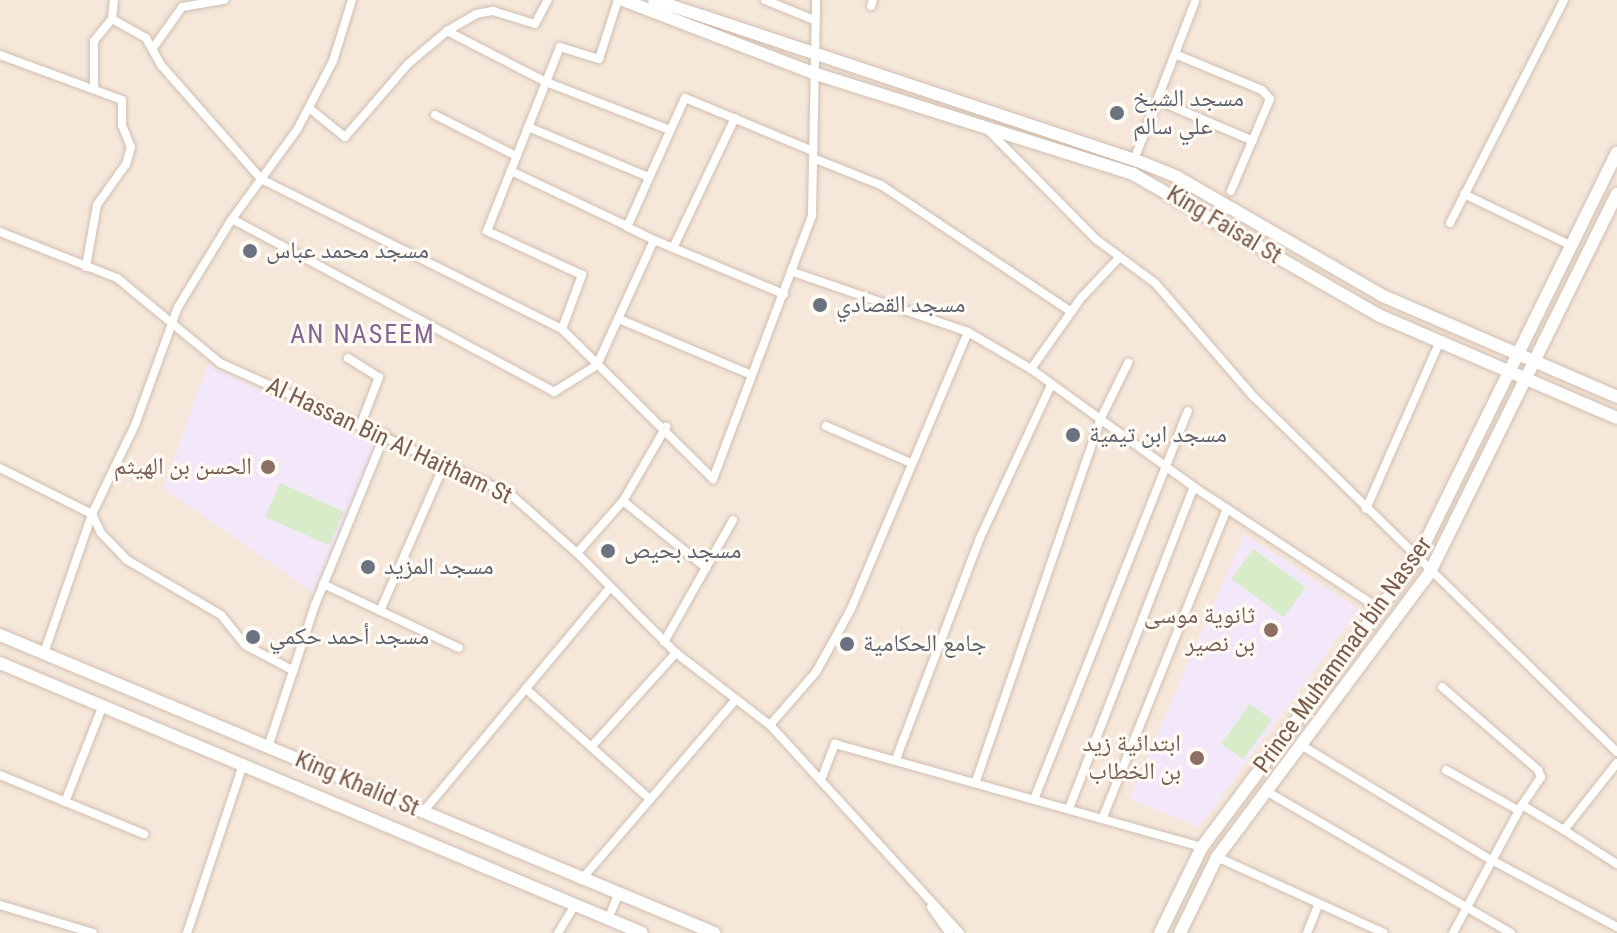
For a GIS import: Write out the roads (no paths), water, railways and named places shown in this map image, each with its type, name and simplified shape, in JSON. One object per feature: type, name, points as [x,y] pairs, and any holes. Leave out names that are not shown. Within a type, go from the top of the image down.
[{"type":"main road","name":"King Faisal St","points":[[620,0],[813,73],[982,124],[1164,188],[1378,315],[1529,377],[1617,418]]},
{"type":"main road","name":"King Faisal St","points":[[654,0],[813,57],[1134,160],[1177,177],[1383,296],[1521,352],[1617,397]]},
{"type":"main road","name":"Prince Muhammad bin Nasser","points":[[1160,933],[1202,847],[1417,559],[1617,152]]},
{"type":"main road","name":"Prince Muhammad bin Nasser","points":[[1180,933],[1217,857],[1430,572],[1617,194]]},
{"type":"main road","name":"King Khalid St","points":[[0,635],[714,933]]},
{"type":"main road","name":"King Khalid St","points":[[0,663],[642,933]]},
{"type":"street","points":[[94,86],[94,41],[112,19],[114,0]]},
{"type":"street","points":[[153,48],[185,2],[224,0]]},
{"type":"street","points":[[44,653],[92,514],[135,425],[170,327],[232,219],[309,108],[333,61],[352,0]]},
{"type":"street","points":[[309,108],[345,137],[408,64],[447,31],[476,14],[493,11],[535,24],[548,0]]},
{"type":"street","points":[[562,329],[582,275],[487,231],[560,47],[599,59],[620,0]]},
{"type":"street","points":[[765,0],[814,20]]},
{"type":"street","points":[[112,19],[153,48],[161,65],[261,179],[562,329],[666,427],[713,479],[749,374],[793,272],[812,215],[816,0]]},
{"type":"street","points":[[1450,223],[1564,0]]},
{"type":"street","points":[[1134,160],[1195,2]]},
{"type":"street","points":[[447,31],[546,82],[670,130]]},
{"type":"street","points":[[1175,54],[1268,94],[1270,105],[1231,191]]},
{"type":"street","points":[[0,55],[94,86],[122,100],[122,125],[131,139],[126,164],[97,205],[86,267]]},
{"type":"street","points":[[627,226],[685,98],[881,185],[1070,311]]},
{"type":"street","points":[[1157,100],[1253,141]]},
{"type":"street","points":[[435,115],[516,156]]},
{"type":"street","points":[[673,248],[735,118]]},
{"type":"street","points":[[982,124],[1119,258],[1189,317],[1253,396],[1617,752]]},
{"type":"street","points":[[528,127],[649,177]]},
{"type":"street","points":[[511,171],[654,240],[784,294]]},
{"type":"street","points":[[1464,194],[1572,246]]},
{"type":"street","points":[[232,219],[554,392],[597,365],[654,240]]},
{"type":"street","name":"Al Hassan Bin Al Haitham St","points":[[0,232],[117,278],[170,327],[220,363],[385,434],[510,494],[577,553],[609,589],[676,653],[770,725],[960,933]]},
{"type":"street","points":[[1031,369],[1070,311],[1119,258]]},
{"type":"street","points":[[793,272],[968,332],[1031,369],[1194,487],[1380,609]]},
{"type":"street","points":[[619,319],[749,374]]},
{"type":"street","points":[[770,725],[816,672],[851,609],[968,332]]},
{"type":"street","points":[[1366,509],[1440,341]]},
{"type":"street","points":[[348,358],[379,377],[361,424]]},
{"type":"street","points":[[976,781],[1100,420],[1128,363]]},
{"type":"street","points":[[896,759],[980,538],[1051,385]]},
{"type":"street","points":[[1035,797],[1163,465],[1188,411]]},
{"type":"street","points":[[826,426],[911,463]]},
{"type":"street","points":[[577,553],[623,501],[666,427]]},
{"type":"street","points":[[268,747],[323,584],[385,434]]},
{"type":"street","points":[[380,611],[445,463]]},
{"type":"street","points":[[0,468],[92,514],[101,533],[127,560],[221,615],[245,645],[294,671]]},
{"type":"street","points":[[1070,806],[1194,487]]},
{"type":"street","points":[[623,501],[706,568]]},
{"type":"street","points":[[1103,817],[1227,509]]},
{"type":"street","points":[[664,642],[733,520]]},
{"type":"street","points":[[323,584],[459,648]]},
{"type":"street","points":[[423,812],[609,589]]},
{"type":"street","points":[[591,747],[676,653]]},
{"type":"street","points":[[1442,687],[1538,770],[1541,777],[1520,808],[1453,933]]},
{"type":"street","points":[[526,689],[650,799]]},
{"type":"street","points":[[581,880],[736,699]]},
{"type":"street","points":[[65,802],[103,705]]},
{"type":"street","points":[[821,780],[835,744],[1070,806],[1202,847]]},
{"type":"street","points":[[1301,745],[1492,860],[1617,927]]},
{"type":"street","points":[[1564,830],[1617,763]]},
{"type":"street","points":[[187,933],[243,765]]},
{"type":"street","points":[[1446,770],[1564,830],[1617,864]]},
{"type":"street","points":[[0,775],[144,834]]},
{"type":"street","points":[[1266,791],[1511,933]]},
{"type":"street","points":[[1217,857],[1384,933]]},
{"type":"street","name":"Al Hassan Bin Al Haitham St","points":[[910,877],[949,933]]},
{"type":"street","points":[[608,919],[618,895]]},
{"type":"street","points":[[1307,933],[1319,904]]},
{"type":"street","points":[[0,905],[78,931],[93,933]]},
{"type":"street","points":[[558,933],[575,905]]},
{"type":"place","name":"مسجد الشيخ علي سالم","points":[[1117,113]]},
{"type":"place","name":"مسجد محمد عباس","points":[[250,251]]},
{"type":"place","name":"مسجد القصادي","points":[[820,305]]},
{"type":"place","name":"مسجد ابن تيمية","points":[[1073,435]]},
{"type":"place","name":"الحسن بن الهيثم","points":[[268,467]]},
{"type":"place","name":"مسجد بحيص","points":[[608,551]]},
{"type":"place","name":"مسجد المزيد","points":[[368,567]]},
{"type":"place","name":"ثانوية موسى بن نصير","points":[[1271,630]]},
{"type":"place","name":"مسجد أحمد حكمي","points":[[253,637]]},
{"type":"place","name":"جامع الحكامية","points":[[847,644]]},
{"type":"place","name":"ابتدائية زيد بن الخطاب","points":[[1197,758]]},
{"type":"district","name":"AN NASEEM","points":[[363,335]]}]
